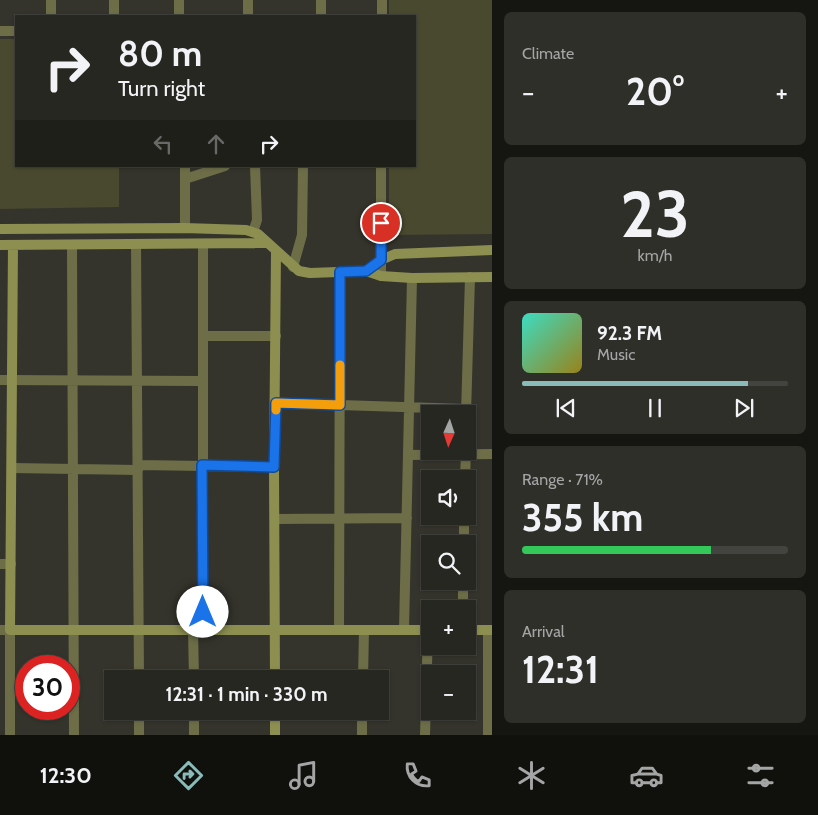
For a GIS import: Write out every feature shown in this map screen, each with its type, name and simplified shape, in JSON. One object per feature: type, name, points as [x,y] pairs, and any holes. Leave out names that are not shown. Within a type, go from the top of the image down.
[{"type":"street","points":[[51,0],[51,15]]},
{"type":"street","points":[[114,0],[114,15]]},
{"type":"street","points":[[179,0],[179,15]]},
{"type":"street","points":[[248,0],[248,15]]},
{"type":"street","points":[[321,0],[321,15]]},
{"type":"street","points":[[382,0],[382,15]]},
{"type":"street","points":[[0,32],[15,31]]},
{"type":"street","points":[[185,167],[185,228]]},
{"type":"street","points":[[185,179],[222,167]]},
{"type":"street","points":[[253,232],[256,220],[255,167]]},
{"type":"street","points":[[294,267],[302,235],[303,167]]},
{"type":"street","points":[[381,167],[381,276]]},
{"type":"street","points":[[0,229],[185,228],[246,230],[258,234],[299,271],[310,273],[366,271],[381,276],[412,278],[492,278]]},
{"type":"street","points":[[0,245],[266,243]]},
{"type":"street","points":[[136,244],[138,670]]},
{"type":"street","points":[[195,670],[198,630],[202,465],[203,244]]},
{"type":"street","points":[[10,735],[5,720],[5,564],[12,468],[13,245]]},
{"type":"street","points":[[72,245],[74,735]]},
{"type":"street","points":[[366,271],[381,260],[395,254],[492,250]]},
{"type":"street","points":[[275,670],[276,252]]},
{"type":"street","points":[[339,630],[340,272]]},
{"type":"street","points":[[466,405],[470,277]]},
{"type":"street","points":[[404,630],[412,278]]},
{"type":"street","points":[[203,336],[276,336]]},
{"type":"street","points":[[0,380],[203,381]]},
{"type":"street","points":[[276,403],[421,408]]},
{"type":"street","points":[[476,453],[492,454]]},
{"type":"street","points":[[408,455],[421,455]]},
{"type":"street","points":[[12,468],[73,470],[202,465],[274,467]]},
{"type":"street","points":[[276,519],[407,518]]},
{"type":"street","points":[[5,630],[421,630]]},
{"type":"street","points":[[363,670],[364,630]]},
{"type":"street","points":[[476,630],[490,630],[489,734]]},
{"type":"street","points":[[425,735],[428,655]]},
{"type":"street","points":[[139,720],[139,735]]},
{"type":"street","points":[[194,720],[194,735]]},
{"type":"street","points":[[275,720],[275,735]]},
{"type":"street","points":[[362,720],[362,735]]},
{"type":"green space","points":[[389,0],[492,0],[492,234],[389,235],[389,167],[416,167],[416,15],[389,15]]},
{"type":"green space","points":[[0,39],[15,39],[15,167],[119,167],[119,207],[0,209]]},
{"type":"slow traffic","points":[[276,410],[276,403],[340,405],[340,365]]},
{"type":"route","points":[[203,612],[202,465],[274,467],[276,403],[340,405],[340,272],[366,271],[381,260],[381,223]]}]
